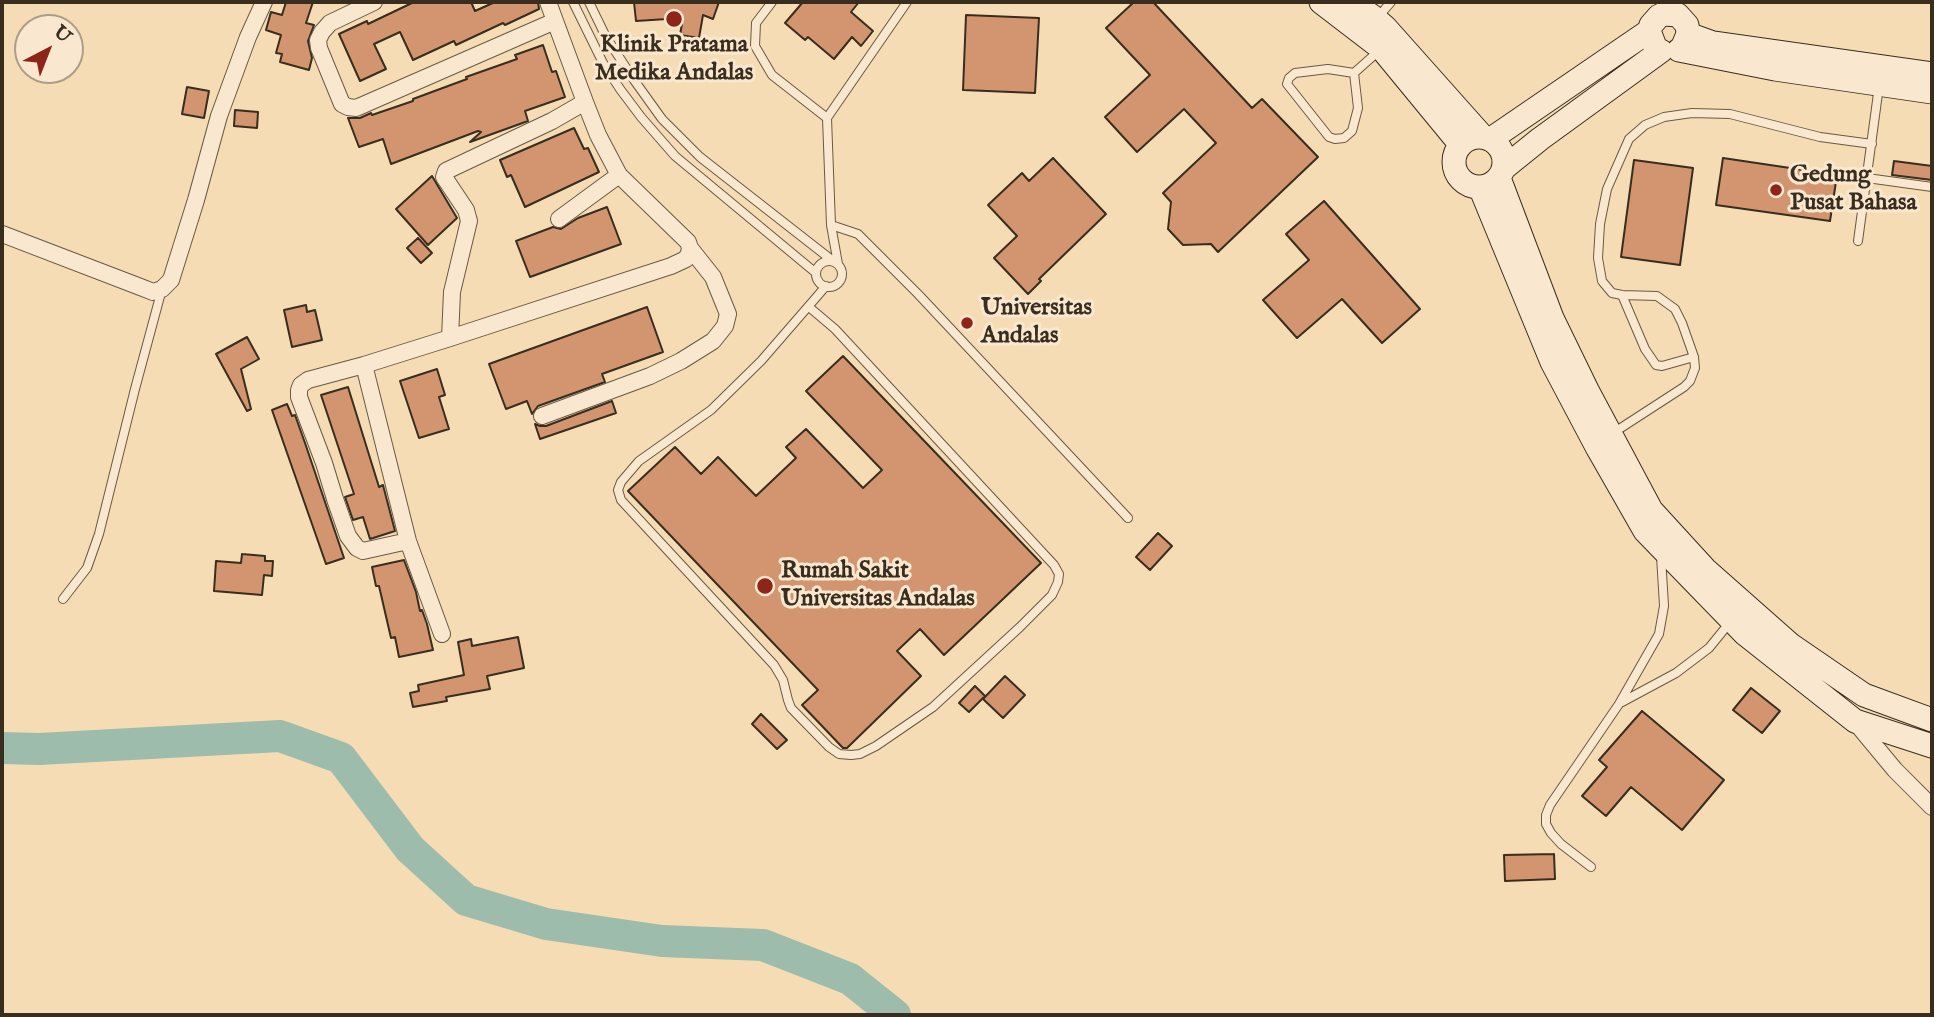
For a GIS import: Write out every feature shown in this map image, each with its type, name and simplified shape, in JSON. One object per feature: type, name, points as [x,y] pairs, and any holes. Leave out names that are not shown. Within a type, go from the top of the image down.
[{"type":"street","points":[[2,234],[153,292],[162,289],[171,279],[219,116],[264,2]]},
{"type":"street","points":[[374,2],[330,23],[318,40],[342,104],[348,107],[356,108],[555,21]]},
{"type":"street","points":[[541,416],[650,376],[681,361],[713,341],[725,326],[727,313],[713,277],[688,242],[619,174],[584,102],[548,2]]},
{"type":"street","points":[[1321,2],[1381,48],[1460,144]]},
{"type":"street","points":[[1352,2],[1384,10],[1487,138],[1502,152],[1504,160],[1494,178],[1552,362],[1627,482],[1705,569],[1791,645],[1864,695],[1932,720]]},
{"type":"street","points":[[1679,40],[1678,15],[1661,15],[1487,138],[1475,136],[1460,144],[1454,157],[1456,172],[1465,183],[1494,178],[1540,139],[1679,40],[1697,2]]},
{"type":"street","points":[[1661,15],[1652,43],[1679,40],[1713,43],[1932,74]]},
{"type":"street","points":[[1679,40],[1775,69],[1932,92]]},
{"type":"street","points":[[450,338],[452,292],[469,220],[467,210],[444,177],[446,171],[552,121],[584,102]]},
{"type":"street","points":[[559,219],[619,174]]},
{"type":"street","points":[[1494,178],[1552,318],[1611,435],[1645,531],[1745,634],[1855,721],[1895,770],[1932,807]]},
{"type":"street","points":[[408,541],[363,551],[357,548],[348,536],[299,397],[301,385],[308,380],[563,303],[671,266],[686,259],[690,248]]},
{"type":"street","points":[[364,365],[408,541],[442,634]]},
{"type":"street","points":[[1855,721],[1932,746]]},
{"type":"lane","points":[[573,2],[603,63],[620,89],[676,156],[816,273],[821,283],[832,286],[841,280],[842,269],[836,262],[700,157],[662,119],[606,37],[589,2]]},
{"type":"lane","points":[[772,2],[756,23],[755,46],[772,75],[827,118]]},
{"type":"lane","points":[[836,262],[831,225],[827,118],[907,2]]},
{"type":"lane","points":[[1354,73],[1381,48]]},
{"type":"lane","points":[[1328,69],[1354,73],[1358,108],[1352,131],[1344,138],[1329,137],[1287,84],[1289,78],[1295,73],[1328,69]]},
{"type":"lane","points":[[1858,240],[1880,83]]},
{"type":"lane","points":[[1611,435],[1684,387],[1694,374],[1694,358],[1675,309],[1657,296],[1612,293],[1602,281],[1598,258],[1606,189],[1629,138],[1645,125],[1664,117],[1692,113],[1730,114],[1820,137],[1872,144]]},
{"type":"lane","points":[[1867,178],[1932,187]]},
{"type":"lane","points":[[831,225],[858,234],[918,293],[1128,518]]},
{"type":"lane","points":[[816,273],[822,263],[836,262]]},
{"type":"lane","points":[[809,307],[835,330],[1054,565],[1059,574],[1059,582],[1052,595],[933,707],[876,746],[860,754],[851,755],[839,754],[829,747],[791,708],[783,680],[774,665],[621,500],[618,490],[621,482],[639,461],[711,410],[761,361],[826,286]]},
{"type":"lane","points":[[63,599],[87,569],[99,534],[162,289]]},
{"type":"lane","points":[[1622,295],[1645,349],[1656,365],[1694,358]]},
{"type":"lane","points":[[1591,867],[1551,833],[1546,824],[1546,815],[1550,805],[1619,704],[1659,634],[1664,606],[1661,547]]},
{"type":"lane","points":[[1619,704],[1676,673],[1709,648],[1732,620]]},
{"type":"building","points":[[286,2],[313,2],[306,23],[314,25],[308,41],[312,58],[309,70],[280,62],[282,54],[276,53],[281,35],[266,30],[271,12],[282,15]]},
{"type":"building","points":[[414,2],[471,2],[475,11],[495,2],[538,2],[539,9],[456,45],[454,41],[413,60],[400,32],[374,44],[386,69],[360,81],[339,34],[367,21],[368,24]]},
{"type":"building","points":[[634,2],[719,2],[713,19],[703,15],[699,38],[680,35],[683,18],[636,21]]},
{"type":"building","points":[[803,2],[859,2],[851,12],[873,31],[861,46],[852,37],[834,59],[808,37],[805,40],[785,23]]},
{"type":"building","points":[[1134,2],[1153,2],[1252,108],[1262,99],[1318,157],[1218,252],[1211,244],[1183,245],[1168,229],[1171,202],[1163,193],[1216,143],[1184,109],[1137,152],[1105,117],[1150,75],[1106,28]]},
{"type":"building","points":[[966,15],[1039,18],[1035,93],[963,90]]},
{"type":"building","points":[[543,45],[552,72],[556,71],[565,97],[525,111],[528,121],[470,142],[481,132],[478,131],[391,164],[383,139],[359,147],[348,118],[360,118],[371,113],[372,115],[413,101],[467,79],[466,77],[517,59],[515,55]]},
{"type":"building","points":[[187,87],[209,91],[204,118],[182,114]]},
{"type":"building","points":[[235,110],[258,112],[257,128],[234,126]]},
{"type":"building","points":[[574,128],[584,149],[588,148],[599,172],[525,207],[511,175],[507,177],[500,160]]},
{"type":"building","points":[[1053,158],[1106,214],[1039,279],[1041,281],[1028,294],[994,258],[1017,236],[988,205],[1022,173],[1029,181]]},
{"type":"building","name":"Gedung Pusat Bahasa","points":[[1723,158],[1837,175],[1830,221],[1716,205]]},
{"type":"building","points":[[1634,160],[1693,168],[1680,265],[1621,257]]},
{"type":"building","points":[[1894,161],[1932,166],[1932,180],[1892,175]]},
{"type":"building","points":[[432,176],[457,218],[428,245],[396,209]]},
{"type":"building","points":[[1324,201],[1420,309],[1382,343],[1342,299],[1297,338],[1263,300],[1309,260],[1286,234]]},
{"type":"building","points":[[607,207],[621,244],[530,277],[516,241],[553,227],[561,229],[578,218]]},
{"type":"building","points":[[418,238],[432,253],[421,263],[407,248]]},
{"type":"building","points":[[306,305],[307,312],[315,310],[322,340],[292,347],[284,310]]},
{"type":"building","points":[[647,307],[663,352],[602,374],[605,382],[538,406],[532,414],[527,401],[506,409],[489,364]]},
{"type":"building","points":[[247,337],[259,359],[241,369],[251,409],[247,411],[216,354]]},
{"type":"building","points":[[843,356],[1041,563],[944,655],[920,629],[897,651],[921,676],[847,748],[843,748],[802,705],[818,690],[628,491],[675,447],[701,474],[718,457],[756,496],[796,458],[786,447],[806,429],[863,488],[882,470],[806,391]]},
{"type":"building","points":[[437,369],[445,395],[439,397],[449,429],[419,438],[400,381]]},
{"type":"building","points":[[348,387],[379,487],[383,485],[395,531],[370,539],[363,517],[353,520],[345,497],[354,494],[321,395]]},
{"type":"building","points":[[612,401],[616,413],[540,439],[535,424],[546,426]]},
{"type":"building","points":[[287,404],[292,416],[295,415],[344,558],[326,564],[272,410]]},
{"type":"building","points":[[1158,533],[1172,546],[1150,570],[1136,557]]},
{"type":"building","points":[[242,554],[265,556],[265,561],[273,561],[272,576],[264,575],[262,595],[214,591],[216,561],[241,563]]},
{"type":"building","points":[[404,560],[420,611],[422,610],[427,624],[433,650],[399,657],[395,637],[391,638],[372,567]]},
{"type":"building","points":[[518,637],[524,668],[487,676],[490,689],[446,697],[447,701],[413,707],[410,693],[419,691],[418,685],[464,675],[458,642],[471,639],[472,646]]},
{"type":"building","points":[[1005,676],[1025,695],[1003,718],[983,699]]},
{"type":"building","points":[[975,686],[985,696],[969,712],[959,703]]},
{"type":"building","points":[[1751,688],[1780,711],[1762,733],[1733,710]]},
{"type":"building","points":[[1642,711],[1724,780],[1682,830],[1631,787],[1606,816],[1582,796],[1607,767],[1599,760]]},
{"type":"building","points":[[761,714],[787,740],[777,749],[752,724]]},
{"type":"building","points":[[1554,854],[1555,879],[1505,881],[1504,855]]},
{"type":"waterway","points":[[2,748],[39,749],[280,736],[341,758],[410,849],[466,900],[546,924],[662,941],[763,945],[850,979],[895,1015]]},
{"type":"place","name":"Klinik Pratama Medika Andalas","points":[[674,19]]},
{"type":"place","name":"Gedung Pusat Bahasa","points":[[1776,190]]},
{"type":"place","name":"Universitas Andalas","points":[[967,323]]},
{"type":"place","name":"Rumah Sakit Universitas Andalas","points":[[765,586]]}]
